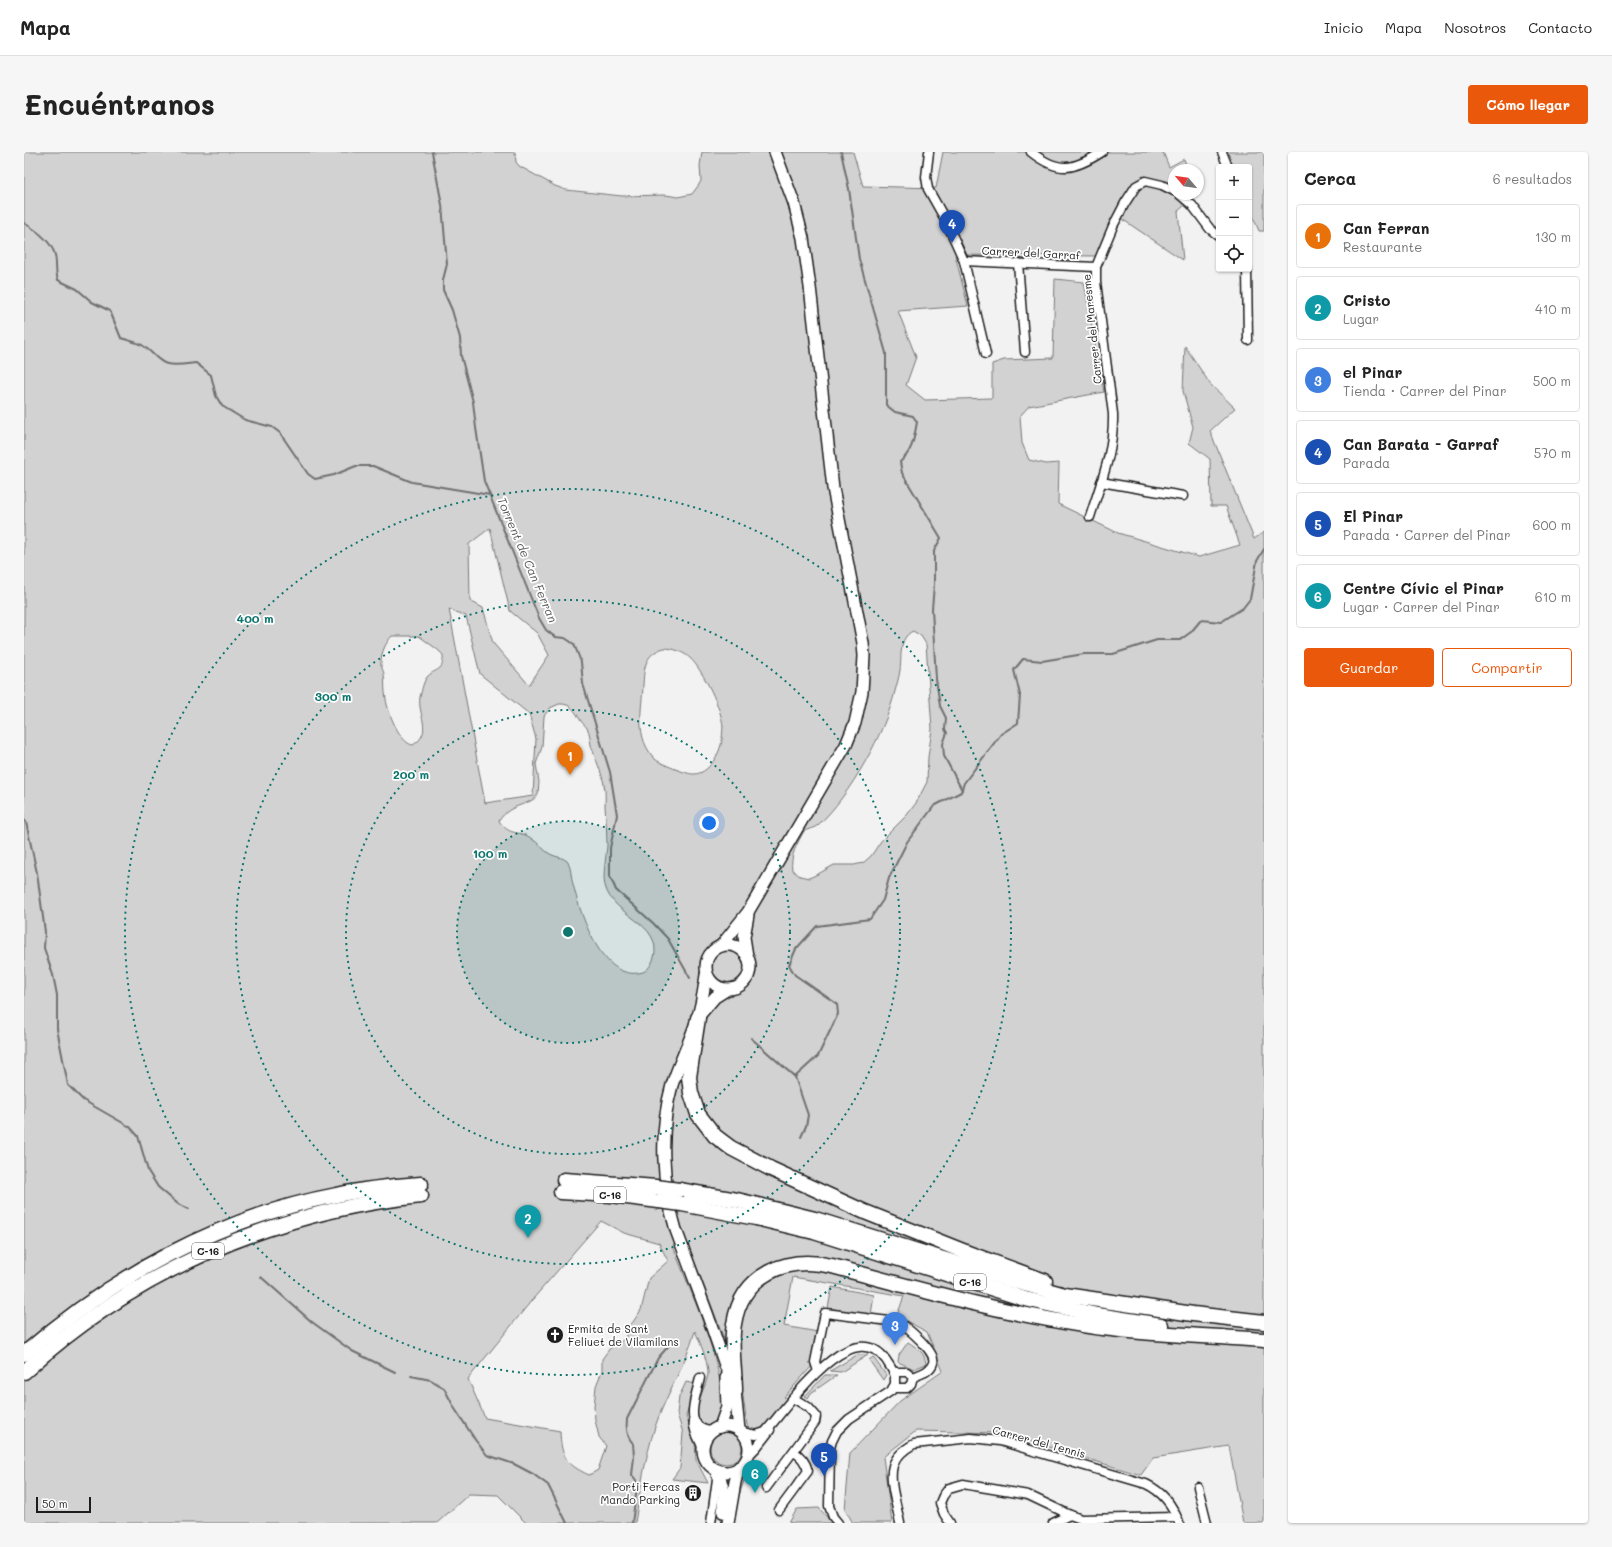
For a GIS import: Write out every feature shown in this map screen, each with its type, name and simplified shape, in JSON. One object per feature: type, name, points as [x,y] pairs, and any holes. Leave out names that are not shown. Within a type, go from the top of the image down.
[{"type":"highway","points":[[698,1018],[689,1077],[691,1093],[698,1114],[715,1136],[731,1148],[865,1212],[1067,1290],[1084,1298]]},
{"type":"highway","name":"C-16","points":[[1264,1322],[1130,1306],[1065,1295],[1010,1280],[802,1215],[737,1200],[656,1187],[563,1186],[611,1195],[682,1204],[741,1214],[814,1232],[1002,1292],[1063,1308],[1145,1323],[1264,1334]]},
{"type":"highway","name":"C-16","points":[[24,1354],[55,1327],[103,1293],[157,1261],[214,1234],[272,1212],[330,1196],[377,1189],[421,1190],[307,1216],[239,1238],[200,1254],[152,1279],[105,1307],[61,1340],[24,1372]]},
{"type":"highway","points":[[735,1391],[732,1342],[738,1308],[747,1291],[759,1279],[777,1268],[798,1263],[813,1263],[832,1266],[976,1304],[1054,1320],[1149,1333],[1264,1340]]},
{"type":"main road","points":[[728,1523],[734,1482],[739,1467],[747,1457],[748,1444],[741,1431],[732,1379],[725,1365],[671,1214],[666,1180],[664,1144],[667,1107],[673,1084],[698,1018],[708,956],[721,946],[748,912],[834,766],[851,734],[861,699],[864,656],[863,643],[833,488],[811,294],[803,238],[794,203],[775,152]]},
{"type":"main road","points":[[698,1018],[715,997],[726,990],[739,987],[748,978],[750,968],[744,937],[748,912]]},
{"type":"main road","points":[[721,946],[734,946],[740,948],[747,956]]},
{"type":"main road","points":[[706,975],[713,985],[726,990]]},
{"type":"main road","points":[[703,1445],[716,1429],[727,1407],[725,1365]]},
{"type":"main road","points":[[695,1424],[703,1445],[706,1459],[716,1469],[724,1492],[722,1523]]},
{"type":"main road","points":[[716,1429],[731,1426],[741,1431]]},
{"type":"main road","points":[[716,1469],[729,1471],[739,1467]]},
{"type":"street","points":[[929,152],[926,177],[928,190],[946,221],[964,261],[986,354]]},
{"type":"street","points":[[1031,152],[1044,162],[1064,168],[1076,166],[1102,152]]},
{"type":"street","points":[[1222,152],[1227,164]]},
{"type":"street","name":"Carrer del Maresme","points":[[1090,517],[1110,455],[1113,434],[1113,414],[1096,282],[1096,267],[1121,210],[1136,186],[1145,181],[1168,188]]},
{"type":"street","points":[[1186,200],[1192,205],[1210,229],[1216,234]]},
{"type":"street","name":"Carrer del Garraf","points":[[964,261],[1096,267]]},
{"type":"street","points":[[1018,263],[1025,352]]},
{"type":"street","points":[[1247,272],[1248,340]]},
{"type":"street","points":[[1101,482],[1183,496]]},
{"type":"street","points":[[818,1371],[815,1362],[825,1313],[897,1322],[907,1328],[930,1352],[934,1360],[933,1364],[927,1371],[913,1377]]},
{"type":"street","points":[[741,1431],[756,1435],[765,1432],[818,1371],[850,1349],[862,1346],[871,1347],[878,1351],[894,1372],[896,1380],[893,1388],[887,1394],[849,1419],[837,1431],[830,1448],[829,1506],[832,1517],[838,1523]]},
{"type":"street","points":[[894,1372],[907,1372],[913,1377]]},
{"type":"street","points":[[893,1388],[907,1388],[911,1384],[913,1377]]},
{"type":"street","points":[[700,1378],[692,1412],[695,1424],[704,1431],[716,1429]]},
{"type":"street","points":[[766,1488],[815,1422],[816,1416],[808,1407],[793,1398]]},
{"type":"street","points":[[747,1457],[772,1428],[776,1419]]},
{"type":"street","name":"Carrer del Tennis","points":[[900,1523],[891,1480],[891,1470],[896,1457],[906,1448],[914,1444],[971,1438],[1000,1441],[1146,1484],[1161,1493],[1170,1504],[1177,1520]]},
{"type":"street","points":[[779,1510],[808,1471],[807,1464],[794,1452]]},
{"type":"street","points":[[711,1523],[717,1479],[716,1469]]},
{"type":"street","points":[[950,1523],[944,1514],[940,1503],[949,1488],[963,1484],[1028,1496],[1070,1515],[1081,1518],[1177,1520]]},
{"type":"street","points":[[1198,1487],[1208,1523]]},
{"type":"street","points":[[1053,1523],[1070,1515]]},
{"type":"shaded area","points":[[24,152],[515,152],[516,162],[519,166],[555,186],[566,190],[622,196],[666,195],[678,197],[692,194],[701,181],[700,166],[702,152],[853,152],[863,186],[936,188],[943,152],[1163,152],[1168,164],[1168,200],[1191,200],[1178,211],[1183,260],[1116,215],[1098,256],[955,255],[968,306],[898,311],[916,357],[906,385],[925,400],[992,398],[992,364],[1004,360],[1053,358],[1055,279],[1084,282],[1104,392],[1029,406],[1020,416],[1022,443],[1029,460],[1046,464],[1059,463],[1058,504],[1118,533],[1199,557],[1240,545],[1226,506],[1211,506],[1210,459],[1189,443],[1193,427],[1183,391],[1185,346],[1210,384],[1235,408],[1210,431],[1254,539],[1264,532],[1264,1523],[1243,1523],[1229,1446],[1153,1458],[1141,1475],[1002,1433],[916,1431],[883,1457],[892,1523],[853,1523],[845,1509],[850,1453],[900,1401],[943,1371],[927,1332],[897,1316],[904,1296],[793,1277],[784,1326],[818,1332],[812,1366],[784,1397],[787,1399],[770,1423],[762,1430],[754,1432],[750,1430],[747,1425],[736,1346],[740,1315],[748,1299],[766,1279],[788,1269],[821,1268],[898,1289],[885,1277],[851,1267],[811,1259],[783,1261],[753,1280],[741,1295],[732,1314],[730,1348],[728,1349],[689,1247],[673,1245],[710,1342],[718,1372],[722,1399],[718,1418],[704,1427],[699,1421],[697,1408],[708,1372],[705,1356],[695,1331],[651,1439],[635,1523],[526,1523],[498,1495],[469,1494],[437,1523],[24,1523]],"holes":[[[490,528],[510,611],[537,633],[549,655],[529,685],[493,643],[483,608],[470,601],[469,544]],[[449,609],[466,616],[480,674],[529,714],[536,739],[533,796],[485,803]],[[913,631],[921,636],[926,644],[932,729],[928,757],[927,782],[916,803],[907,815],[881,841],[871,856],[863,863],[854,865],[834,865],[809,878],[800,876],[792,870],[792,859],[797,845],[804,831],[818,825],[842,798],[854,781],[875,744],[884,725],[899,678],[903,643],[908,634]],[[392,636],[419,636],[443,655],[441,667],[431,673],[425,680],[420,697],[424,729],[423,735],[413,745],[403,739],[399,733],[387,704],[381,659],[384,648]],[[667,648],[685,654],[691,659],[701,672],[716,701],[723,727],[721,744],[717,756],[705,770],[699,773],[686,773],[658,761],[650,752],[643,739],[641,709],[644,674],[646,663],[652,654]],[[559,704],[567,705],[575,711],[588,730],[591,745],[602,775],[605,790],[607,846],[604,879],[607,891],[613,901],[640,924],[648,932],[653,941],[655,952],[654,958],[650,966],[643,972],[629,973],[616,967],[605,957],[595,943],[581,912],[567,861],[545,851],[528,836],[508,830],[499,821],[509,811],[530,801],[538,794],[539,782],[536,764],[542,747],[544,716],[550,708]],[[601,1221],[624,1233],[659,1243],[668,1261],[649,1278],[641,1310],[626,1329],[626,1336],[620,1343],[610,1348],[602,1359],[602,1371],[596,1386],[594,1406],[595,1420],[599,1437],[606,1446],[598,1470],[589,1475],[574,1467],[566,1458],[563,1453],[560,1431],[485,1418],[468,1379],[532,1300]]]},
{"type":"shaded area","points":[[1226,152],[1264,152],[1264,231],[1259,231],[1252,214],[1252,164],[1232,164]]},
{"type":"shaded area","points":[[1184,159],[1186,164],[1175,164]]},
{"type":"shaded area","points":[[832,1287],[874,1295],[871,1315],[828,1308]]},
{"type":"shaded area","points":[[908,1342],[922,1353],[926,1364],[914,1369],[898,1362],[899,1355]]},
{"type":"shaded area","points":[[857,1355],[868,1355],[841,1372],[830,1371]]},
{"type":"shaded area","points":[[873,1357],[886,1375],[883,1380],[869,1360]]},
{"type":"shaded area","points":[[825,1375],[837,1375],[811,1393],[808,1398],[805,1396]]},
{"type":"shaded area","points":[[686,1382],[695,1384],[686,1416],[695,1443],[696,1460],[708,1483],[672,1479],[680,1468],[683,1433],[677,1414],[679,1397]]},
{"type":"shaded area","points":[[726,1432],[732,1433],[739,1439],[742,1448],[741,1454],[735,1461],[726,1464],[720,1463],[713,1457],[710,1448],[711,1442],[717,1435]]},
{"type":"shaded area","points":[[749,1467],[738,1498],[733,1507],[740,1478]]},
{"type":"shaded area","points":[[819,1508],[832,1523],[789,1523],[797,1509]]},
{"type":"waterway","name":"Torrent de Can Ferran","points":[[432,152],[442,205],[447,264],[443,280],[443,290],[452,310],[460,338],[461,356],[473,402],[484,481],[539,618],[546,630],[555,637],[565,638],[574,644],[581,662],[583,684],[610,772],[617,815],[610,848],[610,876],[616,890],[653,923],[668,939],[690,978]]},
{"type":"waterway","points":[[841,152],[849,189],[859,259],[886,353],[886,405],[895,412],[913,416],[917,422],[914,439],[910,449],[900,462],[902,473],[941,538],[934,551],[932,609],[936,679],[940,706],[946,718],[945,729],[947,733],[943,744],[944,756],[962,790]]},
{"type":"waterway","points":[[24,223],[47,240],[53,250],[58,280],[77,289],[92,302],[110,311],[121,338],[142,345],[164,363],[178,365],[196,363],[211,375],[216,396],[222,406],[245,420],[272,427],[280,433],[308,474],[315,479],[334,475],[356,466],[373,466],[412,482],[490,495]]},
{"type":"waterway","name":"Torrent de Can Ferran","points":[[801,1137],[806,1126],[808,1115],[795,1077],[818,1056],[838,1014],[837,1004],[795,975],[789,965],[796,949],[817,926],[870,919],[883,900],[889,878],[907,842],[934,806],[961,792],[964,783],[1001,734],[1018,723],[1020,695],[1014,670],[1023,659],[1042,661],[1084,654],[1113,654],[1157,640],[1180,640],[1191,632],[1201,620],[1221,622],[1243,608],[1250,599],[1257,561],[1264,549]]},
{"type":"waterway","name":"Torrent de Can Ferran","points":[[24,820],[26,822],[37,873],[45,932],[44,948],[53,975],[57,995],[57,1029],[68,1085],[83,1100],[130,1127],[138,1136],[148,1171],[158,1187],[178,1204],[189,1209]]},
{"type":"waterway","points":[[751,1038],[795,1077]]},
{"type":"waterway","name":"Torrent de Can Ferran","points":[[261,1277],[312,1322],[352,1351],[395,1372]]},
{"type":"waterway","name":"Torrent de Can Ferran","points":[[632,1523],[637,1487],[636,1480],[632,1475],[634,1457],[633,1443],[627,1432],[627,1419],[658,1358],[672,1342]]},
{"type":"waterway","name":"Torrent de Can Ferran","points":[[411,1376],[431,1380],[444,1388],[455,1409],[487,1455],[514,1464],[533,1474],[548,1485],[567,1523]]},
{"type":"tunnel","points":[[421,1184],[564,1180]]},
{"type":"tunnel","points":[[421,1196],[561,1192]]},
{"type":"place","name":"Can Barata - Garraf","points":[[952,243]]},
{"type":"place","name":"Can Ferran","points":[[570,775]]},
{"type":"place","name":"Cristo","points":[[528,1238]]},
{"type":"place","name":"Ermita de Sant Feliuet de Vilamilans","points":[[555,1335]]},
{"type":"place","name":"el Pinar","points":[[895,1345]]},
{"type":"place","name":"El Pinar","points":[[824,1476]]},
{"type":"place","name":"Porti Fercas Mando Parking","points":[[693,1493]]},
{"type":"place","name":"Centre Cívic el Pinar","points":[[755,1493]]}]
